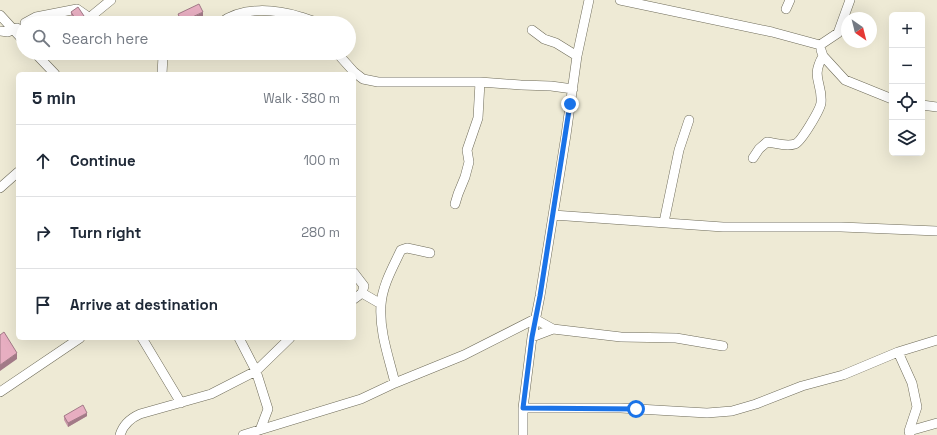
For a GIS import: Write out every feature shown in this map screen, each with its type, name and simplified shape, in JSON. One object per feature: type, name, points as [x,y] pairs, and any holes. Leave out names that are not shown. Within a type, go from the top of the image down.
[{"type":"street","points":[[91,16],[111,0]]},
{"type":"street","points":[[523,435],[523,408],[532,337],[553,216],[577,56],[589,0]]},
{"type":"street","points":[[620,0],[772,32],[820,45],[838,33],[850,0]]},
{"type":"street","points":[[786,10],[790,0]]},
{"type":"street","points":[[41,16],[77,9],[86,16]]},
{"type":"street","points":[[236,16],[250,12],[268,10],[283,12],[296,16]]},
{"type":"street","points":[[0,15],[14,30],[8,32],[0,31]]},
{"type":"street","points":[[532,30],[544,39],[556,43],[577,56]]},
{"type":"street","points":[[820,45],[823,56],[845,80],[889,98]]},
{"type":"street","points":[[753,158],[759,149],[767,142],[787,145],[795,144],[800,141],[805,134],[821,105],[820,89],[816,77],[817,66],[823,56]]},
{"type":"street","points":[[41,60],[52,72]]},
{"type":"street","points":[[162,72],[163,60]]},
{"type":"street","points":[[343,60],[354,72]]},
{"type":"street","points":[[356,74],[363,79],[378,82],[480,82],[573,88]]},
{"type":"street","points":[[455,204],[469,162],[467,150],[478,118],[480,82]]},
{"type":"street","points":[[925,105],[937,107]]},
{"type":"street","points":[[664,222],[679,150],[689,120]]},
{"type":"street","points":[[0,188],[16,174]]},
{"type":"street","points":[[553,216],[723,227],[834,227],[937,231]]},
{"type":"street","points":[[395,383],[381,320],[381,304],[384,290],[401,250],[407,248],[430,253]]},
{"type":"street","points":[[356,276],[364,286],[362,293],[356,297]]},
{"type":"street","points":[[362,293],[381,304]]},
{"type":"street","points":[[535,319],[553,329],[621,337],[676,338],[723,346]]},
{"type":"street","points":[[243,435],[361,399],[395,383],[464,355],[535,319]]},
{"type":"street","points":[[532,337],[553,329]]},
{"type":"street","points":[[0,392],[77,340]]},
{"type":"street","points":[[143,340],[181,403]]},
{"type":"street","points":[[240,340],[256,371],[268,409],[260,430]]},
{"type":"street","points":[[120,435],[121,431],[131,418],[211,394],[256,371],[288,340]]},
{"type":"street","points":[[523,408],[621,408],[707,413],[732,411],[756,404],[802,386],[843,375],[898,352],[937,340]]},
{"type":"street","points":[[898,352],[912,383],[917,407],[909,433]]},
{"type":"street","points":[[909,433],[937,423]]},
{"type":"building","points":[[199,4],[203,12],[195,16],[179,16],[178,14]]},
{"type":"building","points":[[78,7],[84,16],[74,16],[71,12]]},
{"type":"building","points":[[4,332],[17,353],[0,365],[0,335]]},
{"type":"building","points":[[83,405],[87,413],[68,423],[64,416]]},
{"type":"route","points":[[570,104],[540,296],[532,337],[523,408],[592,407],[636,409]]}]
